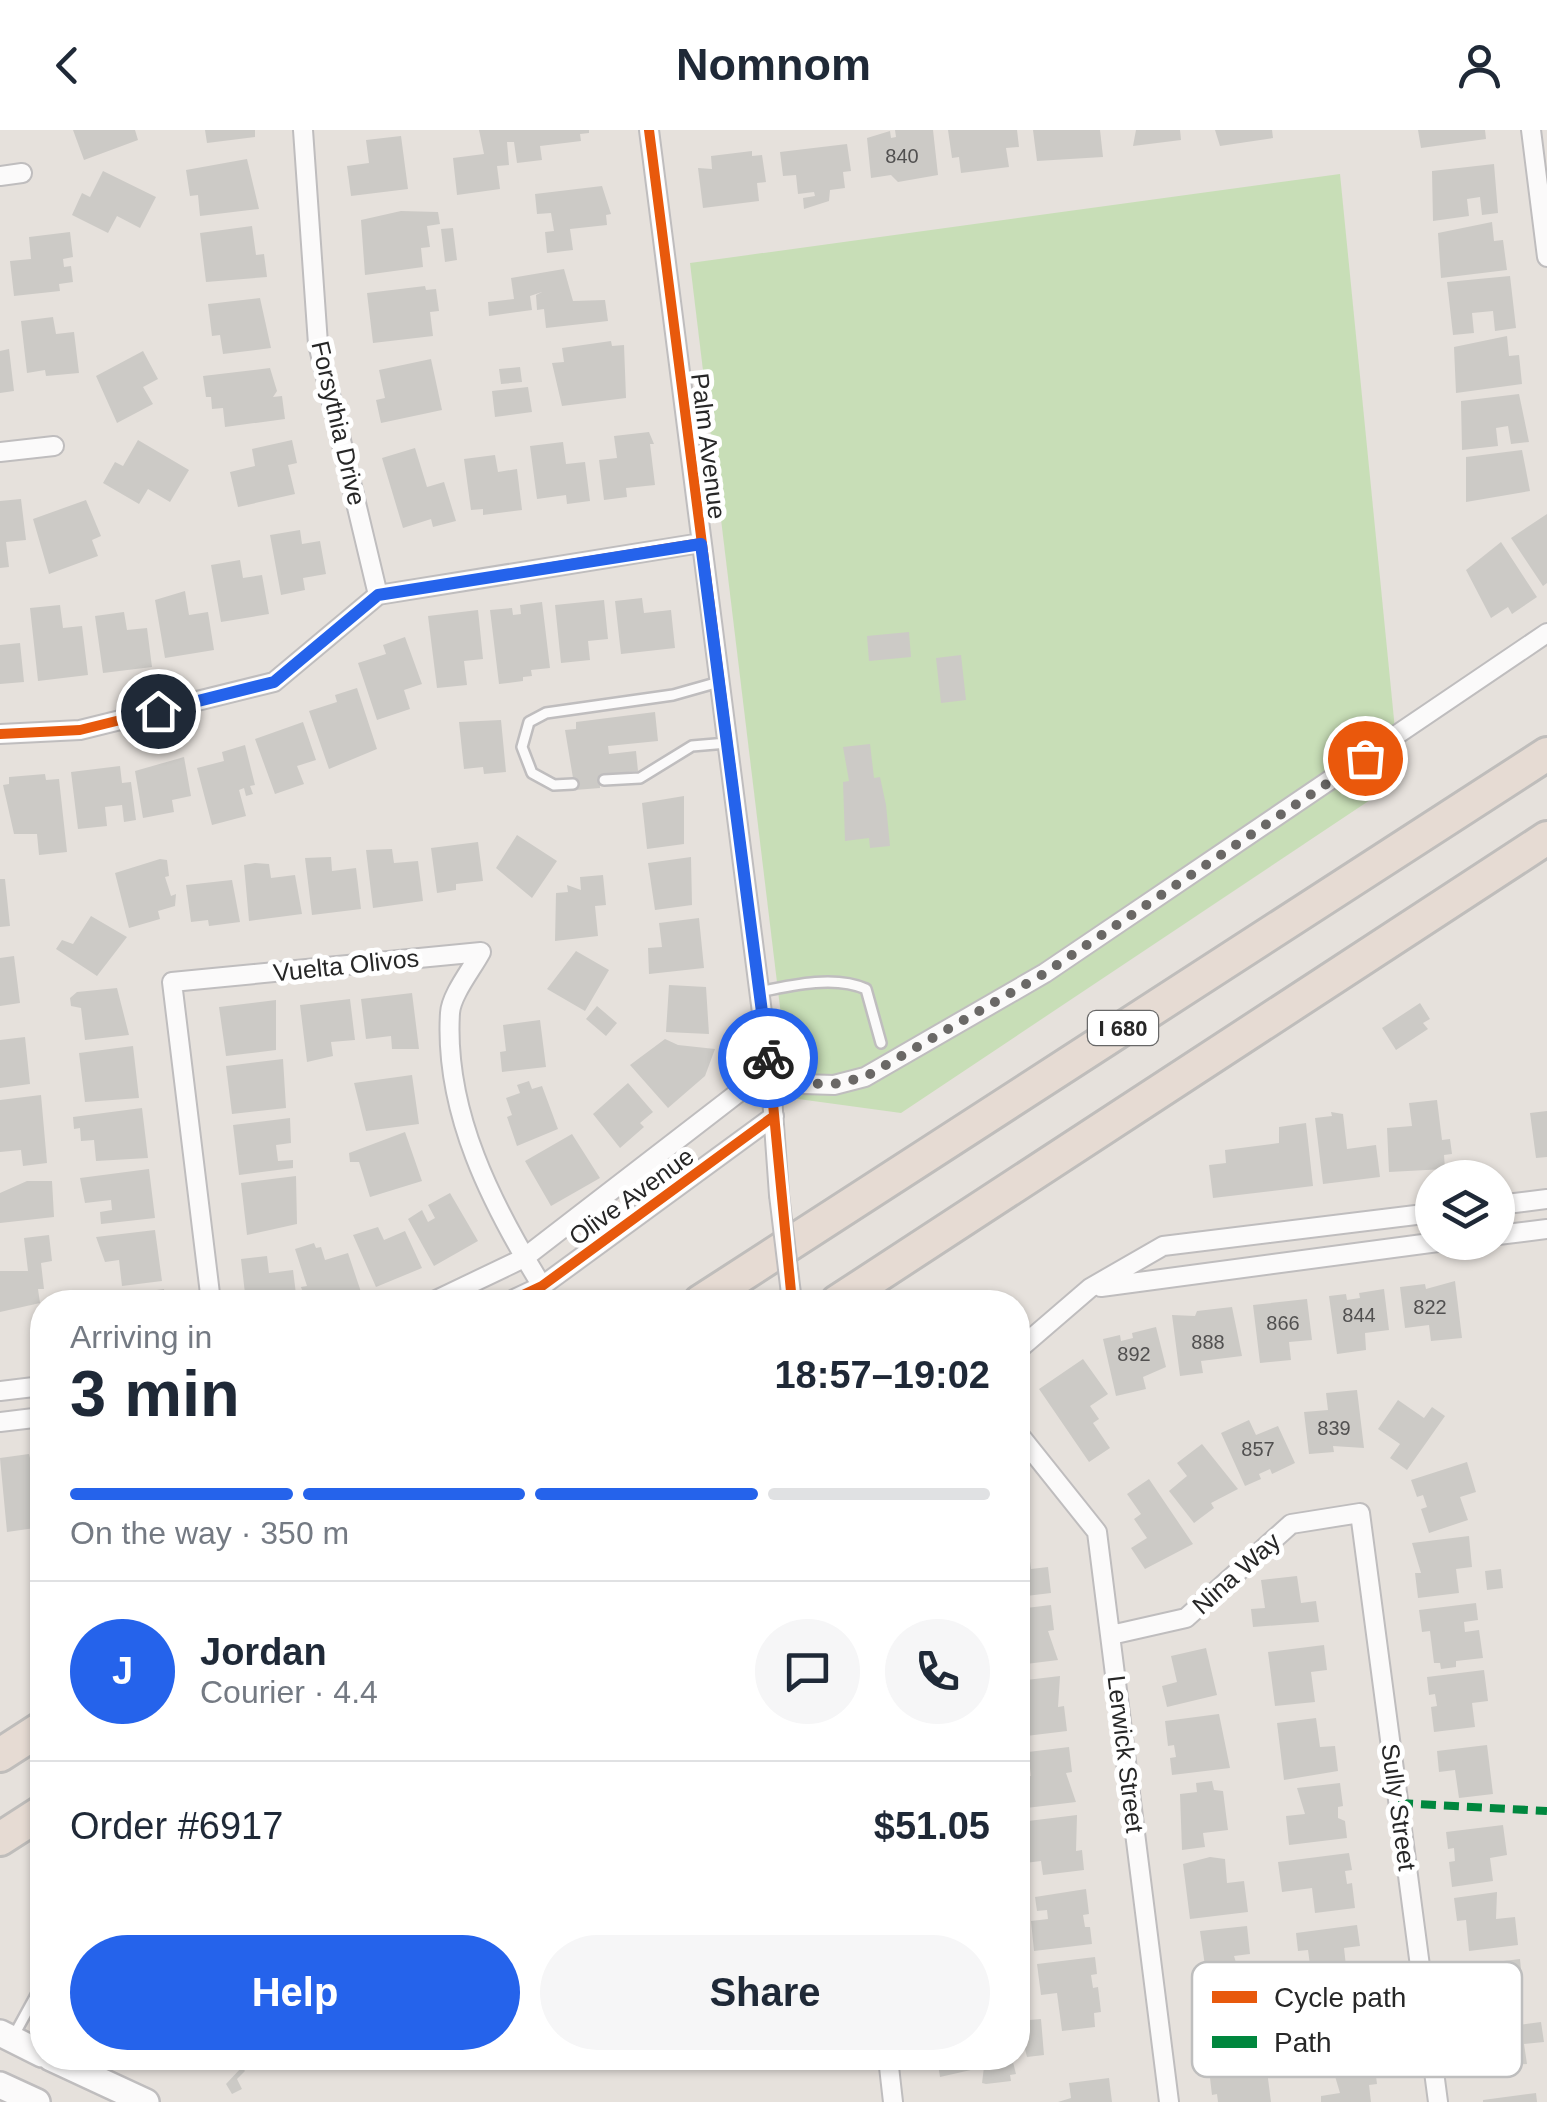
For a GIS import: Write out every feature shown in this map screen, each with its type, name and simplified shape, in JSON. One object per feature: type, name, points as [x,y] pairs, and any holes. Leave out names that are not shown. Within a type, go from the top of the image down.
[{"type":"highway","name":"I 680","points":[[719,1290],[1547,754]]},
{"type":"highway","points":[[854,1290],[1547,838]]},
{"type":"highway","points":[[0,1755],[30,1736]]},
{"type":"highway","points":[[0,1839],[30,1820]]},
{"type":"main road","points":[[6,2036],[30,2048]]},
{"type":"main road","points":[[77,2070],[146,2102]]},
{"type":"main road","points":[[0,2085],[37,2102]]},
{"type":"street","name":"Forsythia Drive","points":[[304,130],[318,344],[378,595]]},
{"type":"street","name":"Palm Avenue","points":[[649,130],[770,1076],[791,1290]]},
{"type":"street","points":[[1530,130],[1547,257]]},
{"type":"street","points":[[0,176],[22,173]]},
{"type":"street","points":[[0,452],[54,446]]},
{"type":"street","points":[[0,734],[80,730],[274,682],[378,595],[701,544]]},
{"type":"street","points":[[770,1076],[802,1084],[834,1084],[865,1077],[1045,973],[1547,633]]},
{"type":"street","name":"Vuelta Olivos","points":[[210,1290],[172,982],[481,952],[450,1010],[459,1110],[479,1170],[542,1286]]},
{"type":"street","name":"Olive Avenue","points":[[457,1290],[524,1258],[770,1076]]},
{"type":"street","name":"Olive Avenue","points":[[534,1290],[774,1116]]},
{"type":"street","points":[[1515,1203],[1547,1199]]},
{"type":"street","points":[[1030,1340],[1090,1288],[1163,1246],[1415,1215]]},
{"type":"street","points":[[1515,1233],[1547,1229]]},
{"type":"street","points":[[1090,1288],[1415,1245]]},
{"type":"street","points":[[0,1391],[30,1387]]},
{"type":"street","points":[[0,1422],[30,1418]]},
{"type":"street","name":"Lerwick Street","points":[[1030,1448],[1097,1532],[1169,2102]]},
{"type":"street","name":"Nina Way","points":[[1111,1635],[1186,1618],[1291,1524],[1360,1512]]},
{"type":"street","name":"Sully Street","points":[[1360,1512],[1419,1962]]},
{"type":"street","points":[[889,2070],[893,2102]]},
{"type":"street","name":"Sully Street","points":[[1435,2077],[1438,2102]]},
{"type":"lane","points":[[573,784],[554,784],[532,773],[522,746],[529,722],[546,713],[673,695],[719,682]]},
{"type":"lane","points":[[604,780],[640,778],[692,746],[727,743]]},
{"type":"lane","points":[[759,992],[852,983],[866,989],[880,1044]]},
{"type":"lane","points":[[6,2036],[30,2001]]},
{"type":"green space","points":[[1340,174],[1400,780],[901,1113],[791,1098],[690,263]]},
{"type":"building","points":[[73,130],[135,130],[138,140],[84,160]]},
{"type":"building","points":[[205,130],[255,130],[255,137],[207,143]]},
{"type":"building","points":[[479,130],[589,133],[580,134],[581,141],[540,146],[542,160],[517,163],[514,142],[507,142],[509,165],[497,166],[500,189],[457,195],[453,158],[484,154]]},
{"type":"building","points":[[895,130],[933,130],[938,175],[898,182],[891,175],[871,178],[867,138],[890,131],[891,138],[896,137]]},
{"type":"building","points":[[948,130],[1017,130],[1019,147],[1006,148],[1009,167],[961,173],[959,157],[952,158]]},
{"type":"building","points":[[1033,130],[1100,130],[1103,157],[1037,161]]},
{"type":"building","points":[[1136,130],[1180,130],[1181,140],[1133,146]]},
{"type":"building","points":[[1215,130],[1272,130],[1273,138],[1220,146]]},
{"type":"building","points":[[1418,130],[1485,130],[1486,139],[1421,148]]},
{"type":"building","points":[[401,136],[408,189],[351,196],[347,166],[369,163],[366,140]]},
{"type":"building","points":[[847,144],[851,171],[843,172],[845,188],[830,190],[829,201],[804,209],[803,198],[815,196],[814,192],[798,194],[796,175],[783,176],[780,152]]},
{"type":"building","points":[[752,151],[752,156],[762,155],[766,182],[757,183],[759,201],[703,208],[698,168],[712,169],[711,156]]},
{"type":"building","points":[[247,159],[259,209],[200,216],[198,195],[190,196],[186,170]]},
{"type":"building","points":[[1494,164],[1498,213],[1482,215],[1480,197],[1467,199],[1469,216],[1433,221],[1432,171]]},
{"type":"building","points":[[103,171],[156,197],[140,228],[117,216],[108,233],[72,215],[82,193],[90,197]]},
{"type":"building","points":[[602,186],[611,214],[606,215],[607,225],[570,229],[573,250],[547,253],[545,232],[554,231],[551,213],[537,214],[535,194]]},
{"type":"building","points":[[401,211],[438,212],[440,224],[427,226],[430,247],[421,248],[423,267],[365,275],[361,220]]},
{"type":"building","points":[[1492,222],[1494,241],[1503,240],[1507,270],[1441,278],[1438,233]]},
{"type":"building","points":[[252,226],[256,255],[264,254],[267,277],[206,282],[200,233]]},
{"type":"building","points":[[453,228],[457,260],[445,262],[441,229]]},
{"type":"building","points":[[70,232],[73,257],[63,259],[64,267],[71,266],[73,282],[59,284],[60,291],[14,296],[10,261],[31,259],[29,237]]},
{"type":"building","points":[[564,269],[573,301],[605,300],[608,321],[546,328],[544,309],[537,310],[536,295],[542,292],[530,296],[532,310],[489,316],[488,302],[514,299],[511,278]]},
{"type":"building","points":[[1510,276],[1516,328],[1495,331],[1493,311],[1472,313],[1474,333],[1453,335],[1447,282]]},
{"type":"building","points":[[425,286],[426,290],[436,289],[439,311],[430,312],[433,336],[373,343],[367,293]]},
{"type":"building","points":[[260,298],[271,348],[223,354],[220,335],[212,336],[208,304]]},
{"type":"building","points":[[53,317],[56,334],[74,332],[79,373],[27,373],[21,321]]},
{"type":"building","points":[[1507,336],[1509,356],[1519,355],[1522,384],[1456,393],[1454,347]]},
{"type":"building","points":[[611,341],[612,346],[624,345],[626,398],[562,406],[552,363],[564,362],[562,348]]},
{"type":"building","points":[[9,349],[14,391],[0,393],[0,351]]},
{"type":"building","points":[[143,351],[158,379],[143,387],[153,404],[117,423],[96,376]]},
{"type":"building","points":[[431,359],[442,410],[381,423],[376,400],[385,398],[379,370]]},
{"type":"building","points":[[520,367],[522,382],[501,384],[499,369]]},
{"type":"building","points":[[270,368],[277,391],[273,397],[282,396],[285,419],[225,427],[223,408],[212,409],[203,376]]},
{"type":"building","points":[[528,387],[532,412],[495,417],[492,391]]},
{"type":"building","points":[[1519,394],[1529,442],[1511,444],[1508,426],[1496,428],[1498,446],[1462,450],[1461,401]]},
{"type":"building","points":[[649,432],[654,444],[650,444],[655,485],[626,488],[627,497],[604,500],[599,460],[617,458],[614,436]]},
{"type":"building","points":[[138,440],[189,470],[170,502],[148,489],[139,504],[103,483],[115,462],[123,466]]},
{"type":"building","points":[[292,440],[297,463],[288,465],[295,494],[238,507],[230,472],[255,466],[252,449]]},
{"type":"building","points":[[563,442],[566,464],[585,462],[590,501],[567,504],[566,495],[537,499],[530,446]]},
{"type":"building","points":[[415,448],[427,487],[444,482],[456,521],[433,527],[431,519],[403,528],[382,458]]},
{"type":"building","points":[[1522,450],[1530,491],[1466,502],[1466,457]]},
{"type":"building","points":[[495,455],[498,472],[517,469],[522,510],[483,515],[483,509],[471,510],[464,459]]},
{"type":"building","points":[[21,499],[26,540],[6,542],[9,567],[0,568],[0,501]]},
{"type":"building","points":[[86,500],[101,536],[92,540],[98,556],[49,574],[33,519]]},
{"type":"building","points":[[1547,514],[1547,583],[1543,586],[1511,538]]},
{"type":"building","points":[[300,530],[302,544],[320,541],[326,574],[303,578],[305,590],[281,595],[270,535]]},
{"type":"building","points":[[1501,542],[1537,597],[1512,614],[1508,607],[1491,618],[1466,570]]},
{"type":"building","points":[[240,560],[243,578],[262,575],[269,614],[221,622],[211,565]]},
{"type":"building","points":[[185,591],[189,615],[208,612],[214,650],[165,658],[155,600]]},
{"type":"building","points":[[642,598],[644,613],[671,610],[675,648],[621,654],[615,601]]},
{"type":"building","points":[[604,600],[608,639],[588,641],[590,660],[561,663],[555,605]]},
{"type":"building","points":[[542,602],[550,668],[531,670],[532,676],[523,677],[523,681],[499,684],[490,610],[512,608],[513,615],[521,614],[520,605]]},
{"type":"building","points":[[60,605],[63,628],[82,626],[88,675],[38,681],[30,608]]},
{"type":"building","points":[[478,610],[483,659],[464,661],[467,685],[437,688],[428,616]]},
{"type":"building","points":[[124,612],[127,630],[147,628],[152,667],[103,673],[95,616]]},
{"type":"building","points":[[909,632],[911,657],[869,661],[867,636]]},
{"type":"building","points":[[405,637],[422,684],[404,690],[410,709],[377,720],[358,663],[386,654],[383,645]]},
{"type":"building","points":[[20,643],[24,682],[0,684],[0,645]]},
{"type":"building","points":[[961,655],[966,700],[941,703],[936,658]]},
{"type":"building","points":[[357,688],[377,749],[329,769],[309,711],[337,702],[335,695]]},
{"type":"building","points":[[655,712],[658,741],[608,746],[609,754],[636,751],[638,771],[599,775],[600,788],[575,790],[565,730],[576,729],[576,722]]},
{"type":"building","points":[[501,720],[506,772],[484,774],[483,767],[464,769],[459,722]]},
{"type":"building","points":[[303,722],[316,760],[297,766],[304,784],[275,794],[255,739]]},
{"type":"building","points":[[870,744],[874,778],[880,777],[886,805],[890,846],[870,848],[869,838],[845,841],[843,782],[849,781],[843,747]]},
{"type":"building","points":[[245,745],[255,785],[250,786],[253,794],[246,796],[244,788],[239,790],[246,816],[212,825],[197,768],[224,761],[222,752]]},
{"type":"building","points":[[184,757],[191,796],[172,800],[174,812],[143,818],[135,771]]},
{"type":"building","points":[[120,766],[122,783],[131,782],[136,820],[124,822],[122,805],[105,807],[107,826],[78,829],[71,772]]},
{"type":"building","points":[[45,774],[46,780],[59,779],[67,852],[39,855],[37,834],[14,834],[3,785],[9,784],[9,777]]},
{"type":"building","points":[[684,796],[684,844],[647,849],[642,803]]},
{"type":"building","points":[[517,835],[557,861],[532,898],[496,868]]},
{"type":"building","points":[[478,842],[483,881],[456,884],[456,890],[437,893],[431,848]]},
{"type":"building","points":[[392,849],[394,863],[418,861],[423,901],[373,908],[366,850]]},
{"type":"building","points":[[331,857],[332,871],[356,868],[361,909],[312,915],[305,858]]},
{"type":"building","points":[[691,857],[692,905],[655,910],[648,863]]},
{"type":"building","points":[[167,860],[169,876],[165,877],[171,896],[176,894],[175,906],[158,911],[160,919],[129,928],[115,873]]},
{"type":"building","points":[[269,864],[271,878],[295,875],[302,914],[249,921],[244,865]]},
{"type":"building","points":[[603,875],[606,905],[595,906],[598,936],[555,941],[556,893],[568,892],[567,885],[581,890],[580,877]]},
{"type":"building","points":[[0,879],[5,879],[10,926],[0,927]]},
{"type":"building","points":[[232,880],[240,922],[209,926],[208,920],[191,922],[186,885]]},
{"type":"building","points":[[91,916],[127,937],[97,976],[56,949],[62,940],[73,944]]},
{"type":"building","points":[[699,918],[704,968],[649,974],[648,948],[662,947],[659,923]]},
{"type":"building","points":[[576,951],[609,970],[585,1011],[547,989]]},
{"type":"building","points":[[14,956],[20,1003],[0,1006],[0,958]]},
{"type":"building","points":[[669,985],[706,987],[709,1034],[666,1032]]},
{"type":"building","points":[[117,988],[129,1035],[85,1040],[81,1008],[71,1006],[70,998],[77,992]]},
{"type":"building","points":[[412,993],[419,1049],[392,1049],[391,1036],[366,1039],[361,999]]},
{"type":"building","points":[[350,999],[355,1040],[331,1042],[333,1056],[307,1062],[300,1005]]},
{"type":"building","points":[[276,1000],[276,1050],[226,1056],[219,1007]]},
{"type":"building","points":[[1420,1003],[1430,1019],[1423,1023],[1428,1029],[1396,1050],[1382,1028]]},
{"type":"building","points":[[597,1006],[617,1023],[606,1036],[586,1019]]},
{"type":"building","points":[[540,1020],[546,1067],[502,1072],[500,1052],[506,1051],[503,1025]]},
{"type":"building","points":[[25,1037],[30,1084],[0,1088],[0,1040]]},
{"type":"building","points":[[665,1039],[678,1045],[715,1049],[705,1076],[668,1108],[630,1065]]},
{"type":"building","points":[[133,1046],[139,1098],[85,1102],[79,1053]]},
{"type":"building","points":[[283,1059],[286,1108],[232,1114],[226,1066]]},
{"type":"building","points":[[412,1075],[419,1124],[366,1131],[354,1083]]},
{"type":"building","points":[[529,1081],[532,1089],[542,1086],[558,1129],[517,1146],[507,1117],[512,1115],[506,1098],[520,1093],[517,1085]]},
{"type":"building","points":[[628,1083],[653,1112],[640,1123],[644,1127],[620,1148],[593,1114]]},
{"type":"building","points":[[41,1095],[47,1163],[23,1166],[21,1150],[0,1152],[0,1100]]},
{"type":"building","points":[[1437,1100],[1442,1140],[1450,1139],[1452,1154],[1444,1155],[1444,1160],[1415,1160],[1415,1171],[1389,1172],[1387,1128],[1412,1126],[1409,1103]]},
{"type":"building","points":[[142,1108],[148,1158],[96,1161],[94,1140],[81,1141],[80,1128],[74,1129],[73,1117]]},
{"type":"building","points":[[1547,1111],[1547,1157],[1536,1158],[1530,1113]]},
{"type":"building","points":[[1331,1112],[1343,1114],[1347,1149],[1376,1145],[1380,1177],[1323,1184],[1315,1118],[1332,1116]]},
{"type":"building","points":[[290,1118],[291,1143],[276,1145],[278,1161],[293,1160],[293,1168],[239,1175],[233,1125]]},
{"type":"building","points":[[1306,1123],[1313,1186],[1213,1198],[1209,1165],[1226,1163],[1225,1150],[1279,1143],[1279,1127]]},
{"type":"building","points":[[405,1132],[422,1181],[370,1197],[359,1162],[350,1162],[349,1153]]},
{"type":"building","points":[[572,1134],[600,1178],[551,1206],[525,1161]]},
{"type":"building","points":[[149,1169],[155,1218],[101,1224],[100,1212],[112,1210],[111,1200],[85,1203],[80,1178]]},
{"type":"building","points":[[296,1176],[297,1224],[247,1235],[241,1183]]},
{"type":"building","points":[[27,1181],[52,1181],[54,1217],[0,1223],[0,1193]]},
{"type":"building","points":[[450,1193],[478,1241],[434,1266],[408,1219],[422,1210],[428,1222],[435,1218],[428,1205]]},
{"type":"building","points":[[378,1227],[384,1240],[405,1231],[422,1268],[376,1287],[353,1235]]},
{"type":"building","points":[[155,1230],[162,1281],[122,1286],[119,1260],[105,1262],[96,1237]]},
{"type":"building","points":[[49,1235],[52,1261],[41,1263],[44,1289],[30,1290],[30,1305],[0,1312],[0,1271],[28,1271],[24,1238]]},
{"type":"building","points":[[314,1243],[316,1248],[321,1247],[325,1260],[348,1253],[360,1290],[302,1290],[307,1286],[295,1249]]},
{"type":"building","points":[[267,1256],[269,1273],[293,1270],[296,1290],[245,1290],[241,1259]]},
{"type":"building","points":[[1455,1281],[1462,1338],[1431,1341],[1429,1325],[1405,1328],[1400,1287],[1425,1284],[1426,1289]]},
{"type":"building","points":[[1384,1289],[1389,1330],[1365,1333],[1366,1350],[1337,1354],[1329,1296],[1346,1294],[1347,1300],[1360,1298],[1359,1293]]},
{"type":"building","points":[[1307,1299],[1312,1340],[1289,1342],[1291,1360],[1260,1363],[1253,1305]]},
{"type":"building","points":[[1232,1307],[1242,1356],[1201,1361],[1203,1373],[1180,1376],[1172,1315],[1195,1316],[1197,1311]]},
{"type":"building","points":[[1156,1327],[1166,1367],[1143,1377],[1146,1389],[1116,1396],[1103,1339],[1120,1335],[1121,1341],[1133,1338],[1132,1333]]},
{"type":"building","points":[[1083,1359],[1108,1394],[1090,1406],[1099,1419],[1093,1423],[1110,1448],[1089,1462],[1039,1389]]},
{"type":"building","points":[[1357,1390],[1364,1448],[1333,1446],[1334,1452],[1309,1454],[1304,1412],[1328,1410],[1326,1393]]},
{"type":"building","points":[[1398,1400],[1424,1418],[1432,1407],[1445,1416],[1407,1470],[1390,1458],[1400,1444],[1378,1429]]},
{"type":"building","points":[[1249,1420],[1256,1435],[1278,1426],[1295,1463],[1272,1474],[1270,1469],[1259,1474],[1261,1479],[1245,1486],[1221,1433]]},
{"type":"building","points":[[1202,1444],[1238,1489],[1211,1503],[1214,1508],[1194,1523],[1169,1491],[1187,1476],[1177,1463]]},
{"type":"building","points":[[29,1454],[30,1529],[7,1532],[0,1458]]},
{"type":"building","points":[[1467,1462],[1476,1492],[1460,1497],[1468,1520],[1429,1533],[1421,1509],[1427,1507],[1423,1495],[1417,1497],[1411,1480]]},
{"type":"building","points":[[1149,1479],[1193,1544],[1145,1569],[1131,1548],[1147,1538],[1134,1519],[1141,1514],[1127,1494]]},
{"type":"building","points":[[1469,1536],[1472,1567],[1456,1569],[1459,1593],[1418,1598],[1415,1573],[1421,1573],[1412,1543]]},
{"type":"building","points":[[1030,1562],[1031,1569],[1048,1567],[1051,1593],[1030,1596]]},
{"type":"building","points":[[1501,1569],[1503,1588],[1487,1590],[1485,1571]]},
{"type":"building","points":[[1297,1576],[1301,1603],[1316,1601],[1319,1622],[1253,1627],[1251,1609],[1265,1608],[1261,1580]]},
{"type":"building","points":[[1476,1603],[1478,1620],[1464,1622],[1465,1632],[1479,1630],[1483,1658],[1456,1661],[1456,1667],[1441,1669],[1440,1663],[1434,1663],[1430,1631],[1422,1632],[1419,1610]]},
{"type":"building","points":[[1051,1605],[1054,1630],[1048,1631],[1058,1660],[1030,1664],[1030,1608]]},
{"type":"building","points":[[1324,1645],[1327,1670],[1311,1672],[1315,1702],[1275,1706],[1268,1652]]},
{"type":"building","points":[[1206,1648],[1217,1695],[1167,1707],[1162,1686],[1177,1682],[1171,1656]]},
{"type":"building","points":[[1484,1670],[1488,1701],[1472,1703],[1475,1727],[1434,1732],[1431,1707],[1437,1706],[1435,1694],[1429,1695],[1427,1677]]},
{"type":"building","points":[[1060,1676],[1058,1707],[1064,1706],[1067,1731],[1030,1736],[1030,1680]]},
{"type":"building","points":[[1219,1714],[1230,1768],[1172,1775],[1170,1758],[1176,1757],[1174,1745],[1168,1746],[1165,1721]]},
{"type":"building","points":[[1316,1718],[1320,1747],[1335,1746],[1338,1771],[1284,1780],[1277,1723]]},
{"type":"building","points":[[1487,1745],[1493,1794],[1459,1798],[1455,1770],[1439,1772],[1437,1751]]},
{"type":"building","points":[[1069,1747],[1072,1772],[1066,1773],[1076,1802],[1030,1808],[1030,1752]]},
{"type":"building","points":[[1212,1781],[1214,1790],[1223,1791],[1228,1830],[1203,1833],[1205,1847],[1182,1850],[1180,1794],[1197,1792],[1196,1783]]},
{"type":"building","points":[[1340,1783],[1343,1806],[1338,1807],[1338,1818],[1345,1821],[1347,1838],[1289,1845],[1286,1816],[1305,1814],[1297,1788]]},
{"type":"building","points":[[1077,1815],[1076,1851],[1082,1850],[1084,1870],[1043,1875],[1041,1861],[1030,1862],[1030,1821]]},
{"type":"building","points":[[1503,1825],[1507,1855],[1490,1858],[1493,1881],[1452,1887],[1449,1862],[1455,1861],[1454,1848],[1448,1849],[1446,1832]]},
{"type":"building","points":[[1349,1853],[1352,1870],[1345,1871],[1347,1884],[1352,1883],[1355,1908],[1315,1913],[1312,1888],[1282,1892],[1278,1862]]},
{"type":"building","points":[[1210,1857],[1225,1859],[1227,1883],[1244,1881],[1248,1912],[1190,1919],[1183,1864]]},
{"type":"building","points":[[1086,1889],[1089,1914],[1083,1915],[1085,1927],[1090,1927],[1092,1944],[1034,1951],[1031,1921],[1048,1919],[1047,1910],[1037,1911],[1035,1897]]},
{"type":"building","points":[[1497,1892],[1496,1919],[1515,1917],[1518,1945],[1469,1951],[1466,1920],[1457,1921],[1454,1898]]},
{"type":"building","points":[[1357,1925],[1360,1946],[1344,1948],[1346,1962],[1310,1962],[1308,1950],[1298,1951],[1296,1933]]},
{"type":"building","points":[[1247,1926],[1250,1954],[1234,1956],[1236,1962],[1204,1962],[1200,1931]]},
{"type":"building","points":[[1095,1957],[1097,1974],[1091,1975],[1093,1988],[1098,1987],[1101,2012],[1094,2013],[1095,2027],[1062,2031],[1057,1993],[1041,1995],[1037,1964]]},
{"type":"building","points":[[1041,2019],[1044,2055],[1030,2057],[1030,2020]]},
{"type":"building","points":[[1541,2022],[1544,2042],[1524,2044],[1527,2064],[1522,2064],[1522,2024]]},
{"type":"building","points":[[239,2070],[245,2071],[237,2079],[242,2089],[232,2094],[226,2084]]},
{"type":"building","points":[[939,2070],[971,2070],[940,2077]]},
{"type":"building","points":[[984,2070],[1015,2070],[1011,2081],[982,2083]]},
{"type":"building","points":[[1268,2077],[1271,2102],[1218,2102],[1217,2094],[1212,2095],[1210,2078]]},
{"type":"building","points":[[1335,2077],[1376,2077],[1377,2084],[1369,2085],[1371,2102],[1321,2102],[1321,2096],[1340,2093]]},
{"type":"building","points":[[1109,2078],[1112,2102],[1058,2102],[1071,2098],[1069,2083]]},
{"type":"building","points":[[1536,2093],[1537,2102],[1483,2102],[1483,2100]]},
{"type":"marked path","points":[[1398,1803],[1547,1811]]},
{"type":"cycle path","points":[[649,130],[771,1083],[791,1290]]},
{"type":"cycle path","points":[[0,734],[80,730],[274,682],[378,595],[701,543]]},
{"type":"cycle path","points":[[534,1290],[774,1116]]},
{"type":"way so far","points":[[768,1058],[771,1083],[834,1084],[865,1077],[1045,973],[1365,758]]},
{"type":"route","points":[[158,711],[274,682],[378,595],[701,544],[768,1058]]}]
